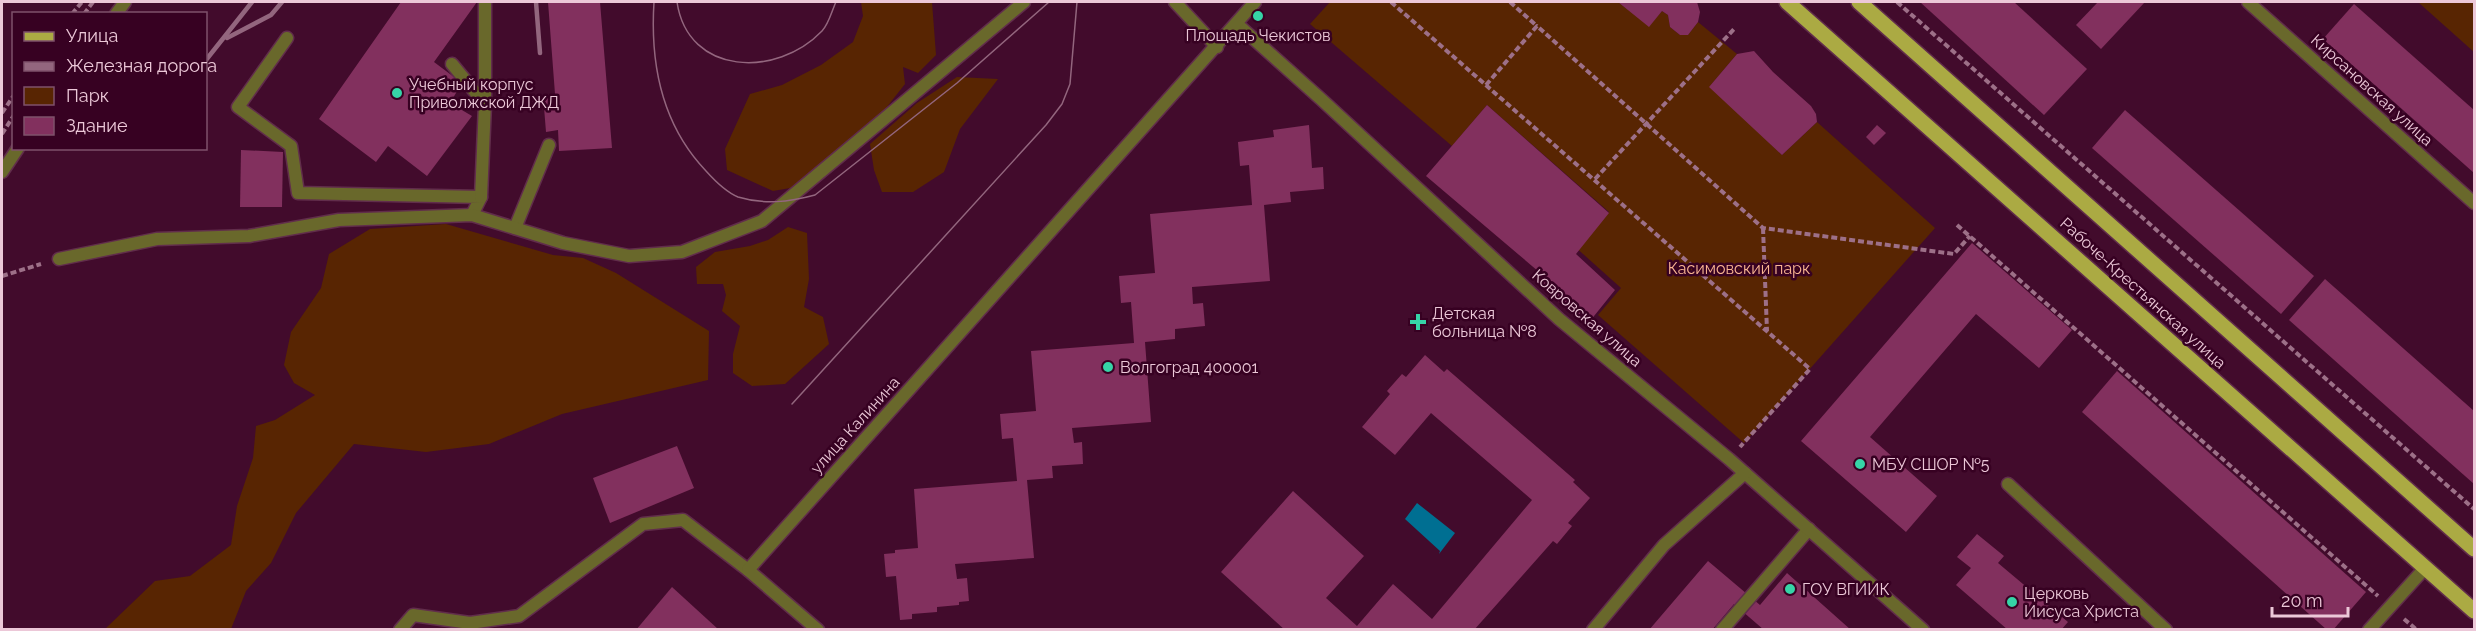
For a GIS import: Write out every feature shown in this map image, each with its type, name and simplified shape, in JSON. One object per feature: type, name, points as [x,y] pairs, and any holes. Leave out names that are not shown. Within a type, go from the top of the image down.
[{"type":"main road","name":"Рабоче-Крестьянская улица","points":[[1787,2],[2475,611]]},
{"type":"main road","name":"Рабоче-Крестьянская улица","points":[[1859,2],[2475,549]]},
{"type":"street","points":[[472,215],[481,197],[485,104],[484,2]]},
{"type":"street","points":[[59,259],[157,239],[249,236],[339,220],[472,215],[563,243],[629,256],[681,252],[762,221],[1024,2]]},
{"type":"street","points":[[1175,2],[1217,47]]},
{"type":"street","name":"улица Калинина","points":[[748,570],[1255,2]]},
{"type":"street","name":"Кирсановская улица","points":[[2248,2],[2475,203]]},
{"type":"street","name":"Ковровская улица","points":[[1237,24],[1559,319],[1730,459],[1923,630]]},
{"type":"street","points":[[287,38],[238,107],[291,146],[298,193],[481,197]]},
{"type":"street","points":[[452,64],[485,104]]},
{"type":"street","points":[[515,228],[549,145]]},
{"type":"street","points":[[2,172],[17,150]]},
{"type":"street","points":[[1593,630],[1664,545],[1745,473]]},
{"type":"street","points":[[2008,484],[2166,630]]},
{"type":"street","points":[[400,630],[413,615],[470,623],[519,616],[643,524],[683,520],[748,570],[818,630]]},
{"type":"street","points":[[1722,630],[1809,529]]},
{"type":"street","points":[[2369,630],[2425,567]]},
{"type":"path","points":[[1391,2],[1810,369],[1730,459]]},
{"type":"path","points":[[1396,6],[1400,2]]},
{"type":"path","points":[[1510,2],[1763,228],[1954,254],[1970,236]]},
{"type":"path","points":[[1897,2],[2475,509]]},
{"type":"path","points":[[1486,85],[1537,26]]},
{"type":"path","points":[[1595,179],[1735,28]]},
{"type":"path","points":[[2,113],[12,98]]},
{"type":"path","points":[[2,135],[12,118]]},
{"type":"path","points":[[1957,225],[2417,630]]},
{"type":"path","points":[[1763,228],[1767,331]]},
{"type":"path","points":[[2,276],[59,259]]},
{"type":"green space","points":[[861,2],[932,2],[936,55],[918,73],[903,67],[905,84],[868,131],[796,187],[773,191],[727,170],[725,149],[750,94],[782,85],[821,65],[853,42],[863,16]]},
{"type":"green space","name":"Касимовский парк","points":[[1330,2],[1618,2],[1649,26],[1662,11],[1668,15],[1670,27],[1680,35],[1688,35],[1698,22],[1737,54],[1710,86],[1782,155],[1817,122],[1935,228],[1744,443],[1598,315],[1621,288],[1573,245],[1609,212],[1487,105],[1452,146],[1310,24]]},
{"type":"green space","points":[[2418,2],[2474,2],[2474,52]]},
{"type":"green space","points":[[957,77],[998,79],[960,129],[944,172],[913,192],[882,192],[874,170],[870,144],[917,103]]},
{"type":"green space","points":[[446,224],[553,255],[583,258],[616,273],[709,331],[708,380],[562,414],[489,444],[426,452],[354,444],[296,513],[271,563],[246,591],[231,629],[105,629],[155,581],[190,576],[231,545],[237,506],[253,458],[256,426],[275,420],[315,395],[294,383],[284,365],[291,332],[321,288],[329,254],[370,229]]},
{"type":"green space","points":[[788,227],[807,233],[809,279],[804,307],[823,317],[829,344],[785,384],[752,386],[733,373],[733,354],[740,326],[722,311],[726,295],[723,284],[697,284],[696,267],[715,252],[750,246],[768,240]]},
{"type":"water","points":[[1417,503],[1455,533],[1439,554],[1440,551],[1405,519]]},
{"type":"building","name":"Учебный корпус Приволжской ДЖД","points":[[401,2],[477,2],[434,62],[462,83],[450,103],[472,116],[427,176],[388,146],[376,162],[319,119]]},
{"type":"building","points":[[548,2],[600,2],[612,148],[559,151],[558,130],[546,132],[543,95],[555,94]]},
{"type":"building","points":[[1618,2],[1697,2],[1700,12],[1698,22],[1688,35],[1680,35],[1670,27],[1668,15],[1662,11],[1649,27]]},
{"type":"building","points":[[1920,2],[2014,2],[2087,69],[2044,115]]},
{"type":"building","points":[[2098,2],[2145,2],[2101,49],[2076,25]]},
{"type":"building","points":[[2354,4],[2474,110],[2474,173],[2323,39]]},
{"type":"building","points":[[1754,51],[1773,72],[1811,106],[1816,114],[1817,122],[1782,155],[1709,87],[1737,54]]},
{"type":"building","points":[[1487,105],[1609,213],[1576,254],[1615,290],[1586,326],[1538,284],[1545,277],[1426,176]]},
{"type":"building","points":[[2125,110],[2314,276],[2281,314],[2092,148]]},
{"type":"building","points":[[1309,125],[1312,168],[1323,167],[1324,189],[1290,192],[1291,202],[1264,205],[1270,281],[1192,287],[1193,304],[1203,303],[1205,326],[1175,329],[1175,339],[1145,342],[1151,422],[1072,428],[1074,443],[1082,442],[1083,464],[1052,466],[1053,478],[1027,480],[1034,558],[955,564],[957,579],[967,578],[969,601],[959,602],[959,605],[937,607],[937,612],[912,614],[912,619],[900,620],[896,576],[886,577],[884,554],[895,553],[895,550],[918,548],[914,489],[1017,481],[1013,438],[1002,439],[1000,414],[1036,411],[1031,351],[1134,343],[1131,302],[1121,303],[1119,276],[1155,273],[1150,214],[1252,205],[1249,165],[1240,166],[1238,142],[1274,137],[1273,130]]},
{"type":"building","points":[[1877,125],[1886,133],[1874,145],[1866,137]]},
{"type":"building","points":[[241,150],[283,152],[282,207],[240,207]]},
{"type":"building","points":[[1972,243],[2072,330],[2039,368],[1976,314],[1870,437],[1937,496],[1906,532],[1801,441]]},
{"type":"building","points":[[2325,279],[2474,411],[2474,484],[2289,320]]},
{"type":"building","points":[[1425,355],[1444,372],[1447,369],[1575,480],[1573,482],[1590,498],[1568,523],[1572,526],[1557,544],[1553,541],[1474,630],[1285,630],[1221,572],[1293,491],[1364,556],[1326,598],[1357,626],[1393,584],[1432,619],[1532,500],[1431,413],[1395,455],[1362,427],[1390,394],[1387,391],[1402,374],[1406,377]]},
{"type":"building","points":[[2117,371],[2366,592],[2333,630],[2327,630],[2082,412]]},
{"type":"building","points":[[677,446],[694,488],[610,523],[593,478]]},
{"type":"building","points":[[1977,534],[2004,556],[1998,563],[2068,622],[2061,630],[2008,630],[1956,585],[1971,568],[1957,557]]},
{"type":"building","points":[[1708,561],[1760,605],[1787,573],[1851,630],[1764,630],[1734,604],[1712,630],[1649,630]]},
{"type":"building","points":[[672,587],[719,630],[636,630]]},
{"type":"tram line","points":[[654,2],[653,25],[657,71],[669,114],[679,134],[709,175],[725,189],[738,197],[767,202],[815,195],[957,83],[1049,2]]},
{"type":"tram line","points":[[677,2],[685,26],[698,44],[716,56],[737,62],[759,62],[782,57],[803,46],[822,31],[836,2]]},
{"type":"tram line","points":[[792,404],[1046,125],[1062,104],[1070,84],[1077,2]]},
{"type":"railway","points":[[207,59],[252,2]]},
{"type":"railway","points":[[227,38],[271,15],[282,2]]},
{"type":"railway","points":[[536,2],[540,53]]},
{"type":"place","name":"Площадь Чекистов","points":[[1258,16]]},
{"type":"place","name":"Учебный корпус Приволжской ДЖД","points":[[397,93]]},
{"type":"place","name":"Детская больница №8","points":[[1418,322]]},
{"type":"place","name":"Волгоград 400001","points":[[1108,367]]},
{"type":"place","name":"МБУ СШОР №5","points":[[1860,464]]},
{"type":"place","name":"ГОУ ВГИИК","points":[[1790,589]]},
{"type":"place","name":"Церковь Иисуса Христа","points":[[2012,602]]}]
